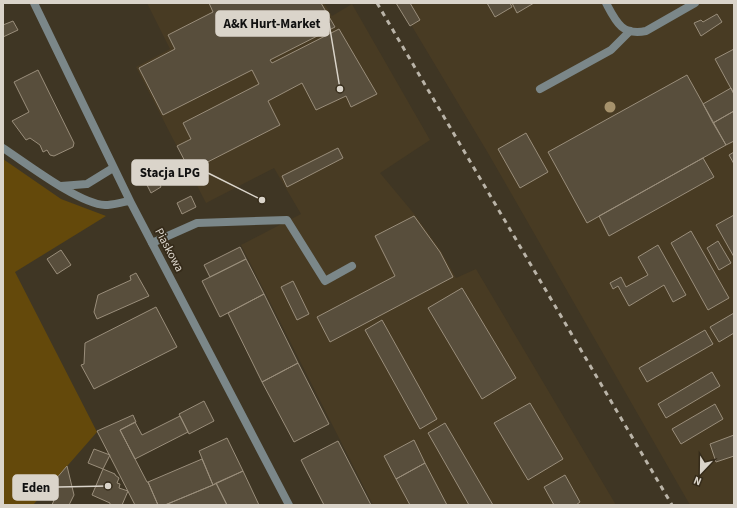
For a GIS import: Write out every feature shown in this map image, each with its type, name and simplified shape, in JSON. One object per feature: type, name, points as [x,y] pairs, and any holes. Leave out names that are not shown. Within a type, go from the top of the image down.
[{"type":"street","name":"Piaskowa","points":[[34,3],[113,168],[290,505]]},
{"type":"street","points":[[606,3],[616,22],[630,31],[646,31],[695,3]]},
{"type":"street","points":[[540,89],[611,50],[630,31]]},
{"type":"street","points":[[3,148],[60,186],[92,202],[105,205],[130,201]]},
{"type":"street","points":[[60,186],[87,184],[113,168]]},
{"type":"street","points":[[152,243],[197,223],[287,220],[325,281],[352,266]]},
{"type":"shaded area","points":[[147,3],[324,3],[332,16],[352,4],[430,140],[380,173],[415,215],[441,251],[456,278],[476,269],[616,505],[373,505],[241,245],[301,214],[274,168],[206,203],[136,67],[170,49]]},
{"type":"shaded area","points":[[398,3],[734,3],[734,505],[690,505],[488,153]]},
{"type":"shaded area","points":[[3,159],[61,199],[106,216],[15,272],[97,432],[33,505],[3,505]]},
{"type":"building","points":[[209,3],[321,3],[335,27],[270,60],[272,63],[339,29],[377,94],[351,107],[346,96],[316,110],[302,83],[268,101],[280,125],[190,171],[177,146],[191,139],[183,123],[259,84],[252,70],[163,115],[139,68],[175,49],[168,35],[213,12]]},
{"type":"building","points":[[396,3],[410,3],[420,20],[410,26]]},
{"type":"building","points":[[487,3],[510,3],[512,7],[495,17]]},
{"type":"building","points":[[512,3],[534,3],[517,13]]},
{"type":"building","points":[[717,14],[722,22],[701,36],[694,23],[701,20],[703,22]]},
{"type":"building","points":[[13,21],[18,30],[3,37],[3,25]]},
{"type":"building","points":[[734,49],[734,94],[715,59]]},
{"type":"building","points":[[38,70],[74,143],[73,147],[54,156],[50,155],[47,150],[43,152],[40,145],[30,138],[26,140],[12,121],[29,112],[14,82]]},
{"type":"building","points":[[687,75],[726,145],[587,223],[548,152]]},
{"type":"building","points":[[731,88],[734,94],[734,111],[713,123],[703,104]]},
{"type":"building","points":[[734,111],[734,141],[726,145],[713,123]]},
{"type":"building","points":[[526,133],[548,172],[520,188],[498,149]]},
{"type":"building","points":[[338,148],[343,158],[287,187],[282,176]]},
{"type":"building","points":[[734,152],[734,164],[729,155]]},
{"type":"building","points":[[703,158],[714,177],[609,236],[599,216]]},
{"type":"building","points":[[156,177],[161,187],[151,193],[146,183]]},
{"type":"building","points":[[191,196],[196,207],[182,214],[177,203]]},
{"type":"building","points":[[734,215],[734,257],[716,225]]},
{"type":"building","points":[[414,216],[440,252],[453,277],[330,342],[317,317],[395,276],[375,236]]},
{"type":"building","points":[[691,231],[729,298],[708,310],[671,243]]},
{"type":"building","points":[[718,241],[731,263],[719,270],[707,248]]},
{"type":"building","points":[[658,245],[686,295],[673,302],[664,285],[629,306],[618,286],[613,289],[610,283],[621,277],[626,287],[648,275],[638,257]]},
{"type":"building","points":[[240,247],[246,259],[210,277],[204,265]]},
{"type":"building","points":[[61,250],[71,265],[57,274],[47,259]]},
{"type":"building","points":[[246,259],[264,294],[220,317],[202,281]]},
{"type":"building","points":[[136,273],[149,296],[97,319],[94,312],[98,295],[131,280],[130,276]]},
{"type":"building","points":[[293,281],[309,314],[297,320],[281,287]]},
{"type":"building","points":[[462,288],[516,378],[482,399],[428,308]]},
{"type":"building","points":[[264,294],[298,363],[262,382],[228,313]]},
{"type":"building","points":[[156,307],[177,347],[94,389],[81,365],[84,364],[85,343]]},
{"type":"building","points":[[734,313],[734,333],[719,342],[710,327]]},
{"type":"building","points":[[382,320],[437,419],[420,429],[365,330]]},
{"type":"building","points":[[705,330],[713,344],[647,382],[639,368]]},
{"type":"building","points":[[298,363],[329,424],[294,442],[262,382]]},
{"type":"building","points":[[712,372],[720,386],[666,418],[658,404]]},
{"type":"building","points":[[204,401],[214,421],[189,434],[179,414]]},
{"type":"building","points":[[530,403],[563,459],[528,480],[494,423]]},
{"type":"building","points":[[715,404],[723,419],[681,444],[672,429]]},
{"type":"building","points":[[133,415],[136,422],[120,430],[148,482],[158,505],[135,505],[97,431]]},
{"type":"building","points":[[180,416],[188,432],[135,459],[120,430],[135,422],[142,435]]},
{"type":"building","points":[[445,423],[493,505],[469,505],[428,433]]},
{"type":"building","points":[[734,435],[734,456],[716,462],[710,444]]},
{"type":"building","points":[[227,438],[243,471],[213,485],[199,451]]},
{"type":"building","points":[[414,440],[425,463],[396,479],[384,456]]},
{"type":"building","points":[[338,441],[371,505],[324,505],[301,460]]},
{"type":"building","points":[[94,449],[110,455],[103,469],[88,463]]},
{"type":"building","points":[[202,459],[213,485],[165,505],[158,505],[148,482]]},
{"type":"building","points":[[425,463],[447,505],[410,505],[396,479]]},
{"type":"building","points":[[67,466],[74,495],[69,505],[52,505],[54,500],[45,493],[44,495],[43,494]]},
{"type":"building","points":[[103,469],[115,474],[119,478],[117,483],[120,484],[119,488],[128,491],[122,505],[110,505],[110,503],[92,495]]},
{"type":"building","points":[[243,471],[259,505],[227,505],[216,483]]},
{"type":"building","points":[[565,475],[580,502],[576,505],[554,505],[544,487]]},
{"type":"building","points":[[216,483],[227,505],[165,505],[213,485]]},
{"type":"railway","points":[[377,3],[672,505]]},
{"type":"place","name":"A&K Hurt-Market","points":[[340,89]]},
{"type":"place","name":"Stacja LPG","points":[[262,200]]},
{"type":"place","name":"Eden","points":[[108,486]]}]
